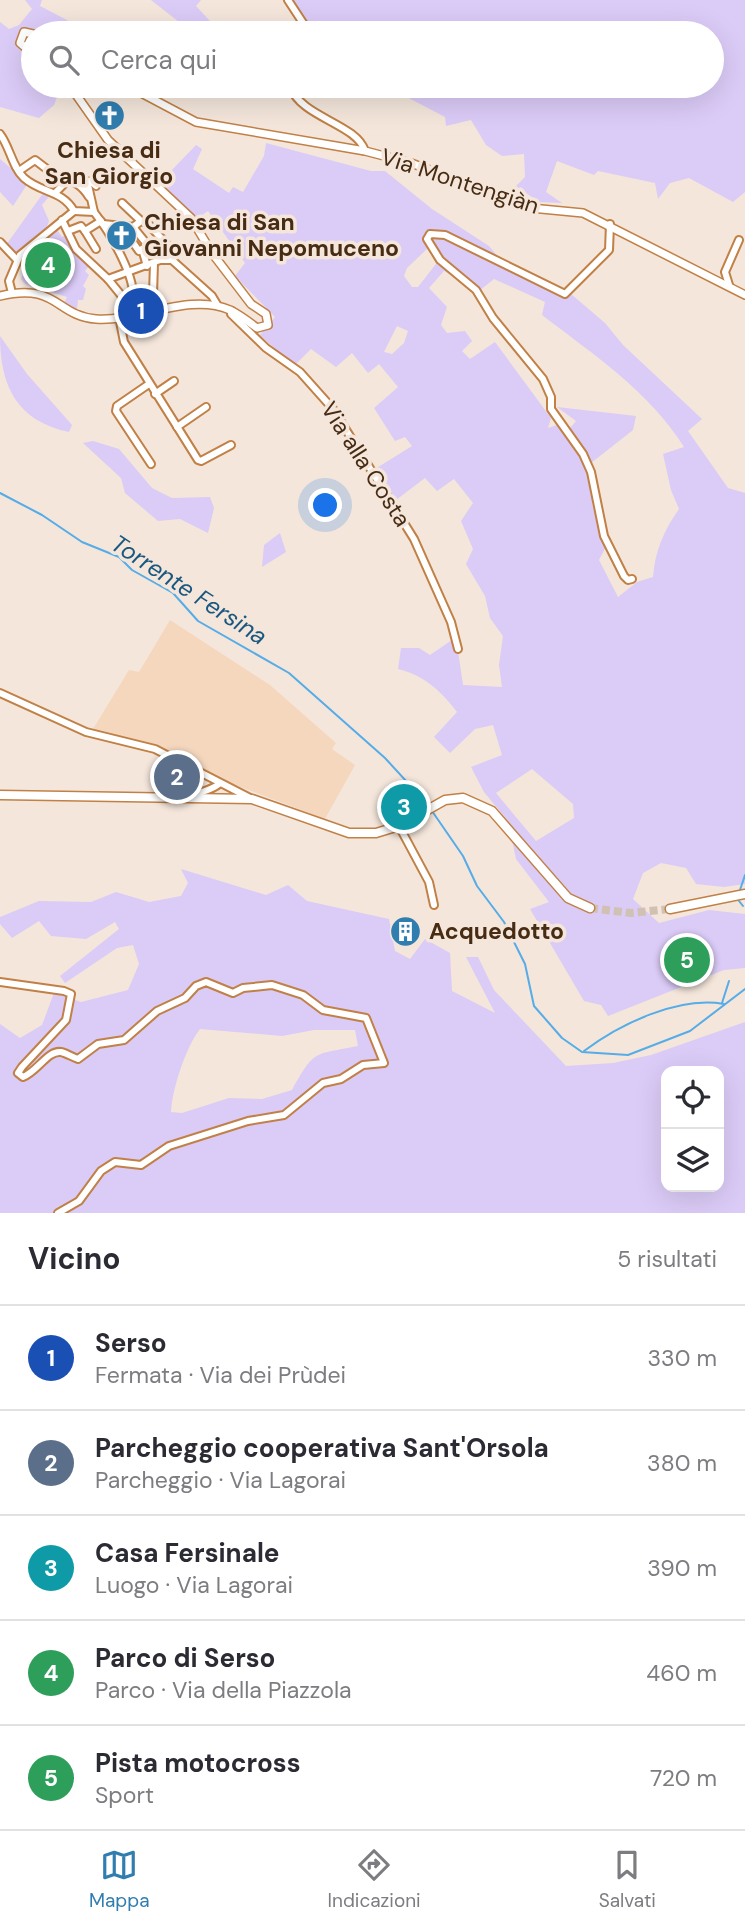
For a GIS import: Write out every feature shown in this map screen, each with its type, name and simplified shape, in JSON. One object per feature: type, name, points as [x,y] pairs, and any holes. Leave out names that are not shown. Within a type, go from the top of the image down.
[{"type":"main road","points":[[0,795],[252,799],[349,833],[376,833],[399,827],[445,800],[463,798],[484,804],[568,898],[590,908]]},
{"type":"main road","points":[[670,909],[745,894]]},
{"type":"street","points":[[288,0],[302,21]]},
{"type":"street","points":[[0,296],[37,292],[94,319],[206,304],[232,311],[257,328],[268,325],[267,314],[251,304],[212,253],[191,218],[108,140],[78,98]]},
{"type":"street","name":"Via Montengiàn","points":[[151,98],[196,122],[365,151],[411,163],[531,208],[583,212],[745,295]]},
{"type":"street","points":[[298,98],[358,141],[365,151]]},
{"type":"street","points":[[0,134],[19,171],[30,182],[56,192],[74,210],[94,212]]},
{"type":"street","points":[[19,171],[35,160],[65,183],[56,192]]},
{"type":"street","points":[[60,180],[71,181],[85,189],[94,212],[116,246],[127,272],[133,302],[120,317],[124,342],[155,394],[201,461],[231,445]]},
{"type":"street","points":[[89,197],[91,184]]},
{"type":"street","points":[[108,279],[154,263],[172,260],[176,254],[148,224],[122,203]]},
{"type":"street","points":[[12,293],[9,281],[17,260],[74,210]]},
{"type":"street","points":[[62,220],[76,249],[108,279],[121,295],[126,310]]},
{"type":"street","points":[[116,246],[129,237],[141,221]]},
{"type":"street","points":[[85,231],[102,222],[134,228],[154,263],[153,294],[148,303],[126,310]]},
{"type":"street","points":[[610,224],[609,250],[593,263],[565,294],[445,235],[430,234],[427,239],[440,260],[476,290],[493,318],[543,379],[551,397],[551,409],[572,436],[591,472],[604,536],[624,576],[628,580],[632,579]]},
{"type":"street","points":[[68,231],[81,226],[96,249]]},
{"type":"street","points":[[129,237],[139,251],[142,249],[154,263]]},
{"type":"street","points":[[729,285],[725,271],[739,240]]},
{"type":"street","points":[[0,242],[17,260]]},
{"type":"street","points":[[172,260],[212,296],[218,306]]},
{"type":"street","name":"Via alla Costa","points":[[232,311],[231,314],[266,348],[300,372],[333,408],[414,539],[451,622],[458,649]]},
{"type":"street","points":[[155,394],[174,381]]},
{"type":"street","points":[[149,384],[117,406],[116,411],[151,464]]},
{"type":"street","points":[[177,427],[206,407]]},
{"type":"street","points":[[0,693],[86,732],[155,749],[252,799]]},
{"type":"street","points":[[188,798],[196,793],[208,793],[219,784]]},
{"type":"street","points":[[219,784],[220,799]]},
{"type":"street","points":[[399,827],[429,882],[434,905]]},
{"type":"street","points":[[0,982],[71,994],[66,1020],[22,1067],[18,1073],[23,1077],[34,1073],[52,1053],[62,1052],[78,1059],[98,1044],[124,1040],[157,1011],[185,998],[195,986],[206,982],[233,992],[243,988],[272,985],[303,995],[323,1010],[366,1018],[384,1063],[363,1065],[341,1079],[323,1083],[284,1115],[248,1121],[169,1146],[141,1165],[115,1162],[101,1171],[79,1201],[58,1213]]},
{"type":"shaded area","points":[[25,0],[42,0],[40,6],[68,21],[22,21],[32,9]]},
{"type":"shaded area","points":[[151,0],[201,0],[196,6],[210,21],[178,21]]},
{"type":"shaded area","points":[[282,0],[745,0],[745,192],[733,202],[689,178],[670,183],[658,199],[655,183],[598,171],[594,175],[557,161],[546,192],[562,203],[539,202],[516,186],[525,177],[524,154],[502,156],[486,145],[471,120],[446,126],[445,117],[409,98],[724,98],[724,21],[305,21],[298,11]]},
{"type":"shaded area","points":[[0,22],[9,29],[21,23],[21,98],[57,98],[54,105],[39,118],[0,107]]},
{"type":"shaded area","points":[[266,143],[371,171],[385,171],[432,209],[489,246],[504,264],[534,278],[548,290],[571,294],[605,323],[623,345],[702,419],[688,431],[728,488],[745,493],[745,884],[724,887],[696,884],[686,868],[661,863],[643,873],[633,899],[659,923],[709,910],[745,914],[745,968],[724,970],[608,1016],[601,1005],[584,1001],[530,909],[549,902],[516,859],[508,821],[484,792],[471,767],[502,755],[493,725],[475,729],[450,753],[434,737],[457,712],[431,685],[416,675],[398,669],[401,648],[419,648],[430,655],[452,640],[457,644],[463,685],[502,687],[499,665],[503,636],[490,618],[485,596],[466,564],[473,549],[461,521],[473,503],[454,479],[437,491],[425,478],[392,503],[375,469],[412,446],[405,437],[395,441],[374,408],[398,387],[379,364],[368,373],[352,353],[336,367],[311,349],[294,366],[260,335],[275,317],[235,276],[245,263],[208,211],[195,220],[153,176],[162,170],[170,172],[196,145],[202,149],[193,169],[229,193],[233,187],[243,192],[264,156]],"holes":[[[429,247],[439,260],[418,287],[412,287],[404,276],[407,268]],[[444,271],[479,291],[494,279],[545,302],[542,315],[619,375],[670,427],[684,447],[663,454],[671,490],[679,509],[661,541],[653,577],[637,582],[618,597],[599,560],[608,543],[593,508],[585,464],[560,424],[548,428],[551,418],[495,342],[470,359],[462,351],[472,341],[465,331],[447,333],[441,325],[447,307],[429,288]],[[397,326],[408,331],[404,343],[392,354],[384,352]],[[532,769],[573,804],[574,818],[536,841],[496,793]]]},
{"type":"shaded area","points":[[0,159],[28,183],[13,206],[0,192]]},
{"type":"shaded area","points":[[44,192],[52,193],[42,205],[49,221],[46,229],[15,254],[6,245]]},
{"type":"shaded area","points":[[60,225],[63,226],[57,230],[62,237],[68,233],[74,249],[89,266],[85,271],[89,275],[83,286],[86,289],[83,300],[78,300],[77,309],[64,303],[67,297],[25,284],[21,279],[23,273],[30,272],[43,258],[34,246]]},
{"type":"shaded area","points":[[0,336],[27,374],[72,425],[69,432],[36,419],[15,399],[3,371]]},
{"type":"shaded area","points":[[557,407],[636,416],[633,430],[591,463],[570,428],[576,421]]},
{"type":"shaded area","points":[[93,441],[119,449],[152,488],[172,498],[210,497],[214,508],[208,533],[180,519],[158,521],[125,493],[121,478],[83,443]]},
{"type":"shaded area","points":[[280,533],[286,552],[262,567],[264,545]]},
{"type":"shaded area","points":[[170,620],[270,685],[336,743],[332,749],[355,765],[325,819],[222,780],[167,750],[93,729],[129,670],[139,672]]},
{"type":"shaded area","points":[[181,869],[266,895],[288,885],[307,901],[389,919],[395,951],[410,959],[425,939],[450,953],[452,991],[495,1013],[466,957],[478,957],[494,990],[566,1066],[613,1063],[651,1055],[745,1022],[745,1213],[0,1213],[0,1024],[20,1038],[42,1025],[54,993],[81,1002],[128,990],[139,964],[133,945],[117,948],[65,983],[60,976],[119,929],[115,922],[86,939],[51,936],[39,921],[12,938],[0,924],[0,917],[39,901],[91,902],[116,892],[149,902],[181,896],[188,883]],"holes":[[[200,1029],[282,1036],[314,1030],[355,1030],[358,1046],[317,1056],[311,1060],[292,1090],[262,1099],[229,1098],[182,1113],[171,1112],[181,1069]]]},
{"type":"waterway","name":"Torrente Fersina","points":[[0,493],[42,515],[82,542],[119,557],[132,570],[173,593],[198,621],[289,673],[385,758],[429,806]]},
{"type":"waterway","name":"Torrente Fersina","points":[[432,811],[463,856],[477,886],[504,922],[525,964],[534,1006],[562,1038],[582,1052],[628,1055],[690,1031],[745,989]]},
{"type":"waterway","points":[[740,890],[745,875]]},
{"type":"waterway","points":[[739,901],[743,906]]},
{"type":"waterway","points":[[722,1003],[729,981]]},
{"type":"waterway","points":[[584,1051],[615,1031],[650,1014],[688,1004],[724,1004]]},
{"type":"tunnel","points":[[590,908],[631,913],[670,909]]},
{"type":"place","name":"Chiesa di San Giorgio","points":[[109,116]]},
{"type":"place","name":"Chiesa di San Giovanni Nepomuceno","points":[[121,235]]},
{"type":"place","name":"Parco di Serso","points":[[48,265]]},
{"type":"place","name":"Serso","points":[[141,311]]},
{"type":"place","name":"Parcheggio cooperativa Sant'Orsola","points":[[177,777]]},
{"type":"place","name":"Casa Fersinale","points":[[404,807]]},
{"type":"place","name":"Acquedotto","points":[[406,931]]},
{"type":"place","name":"Pista motocross","points":[[687,960]]}]
